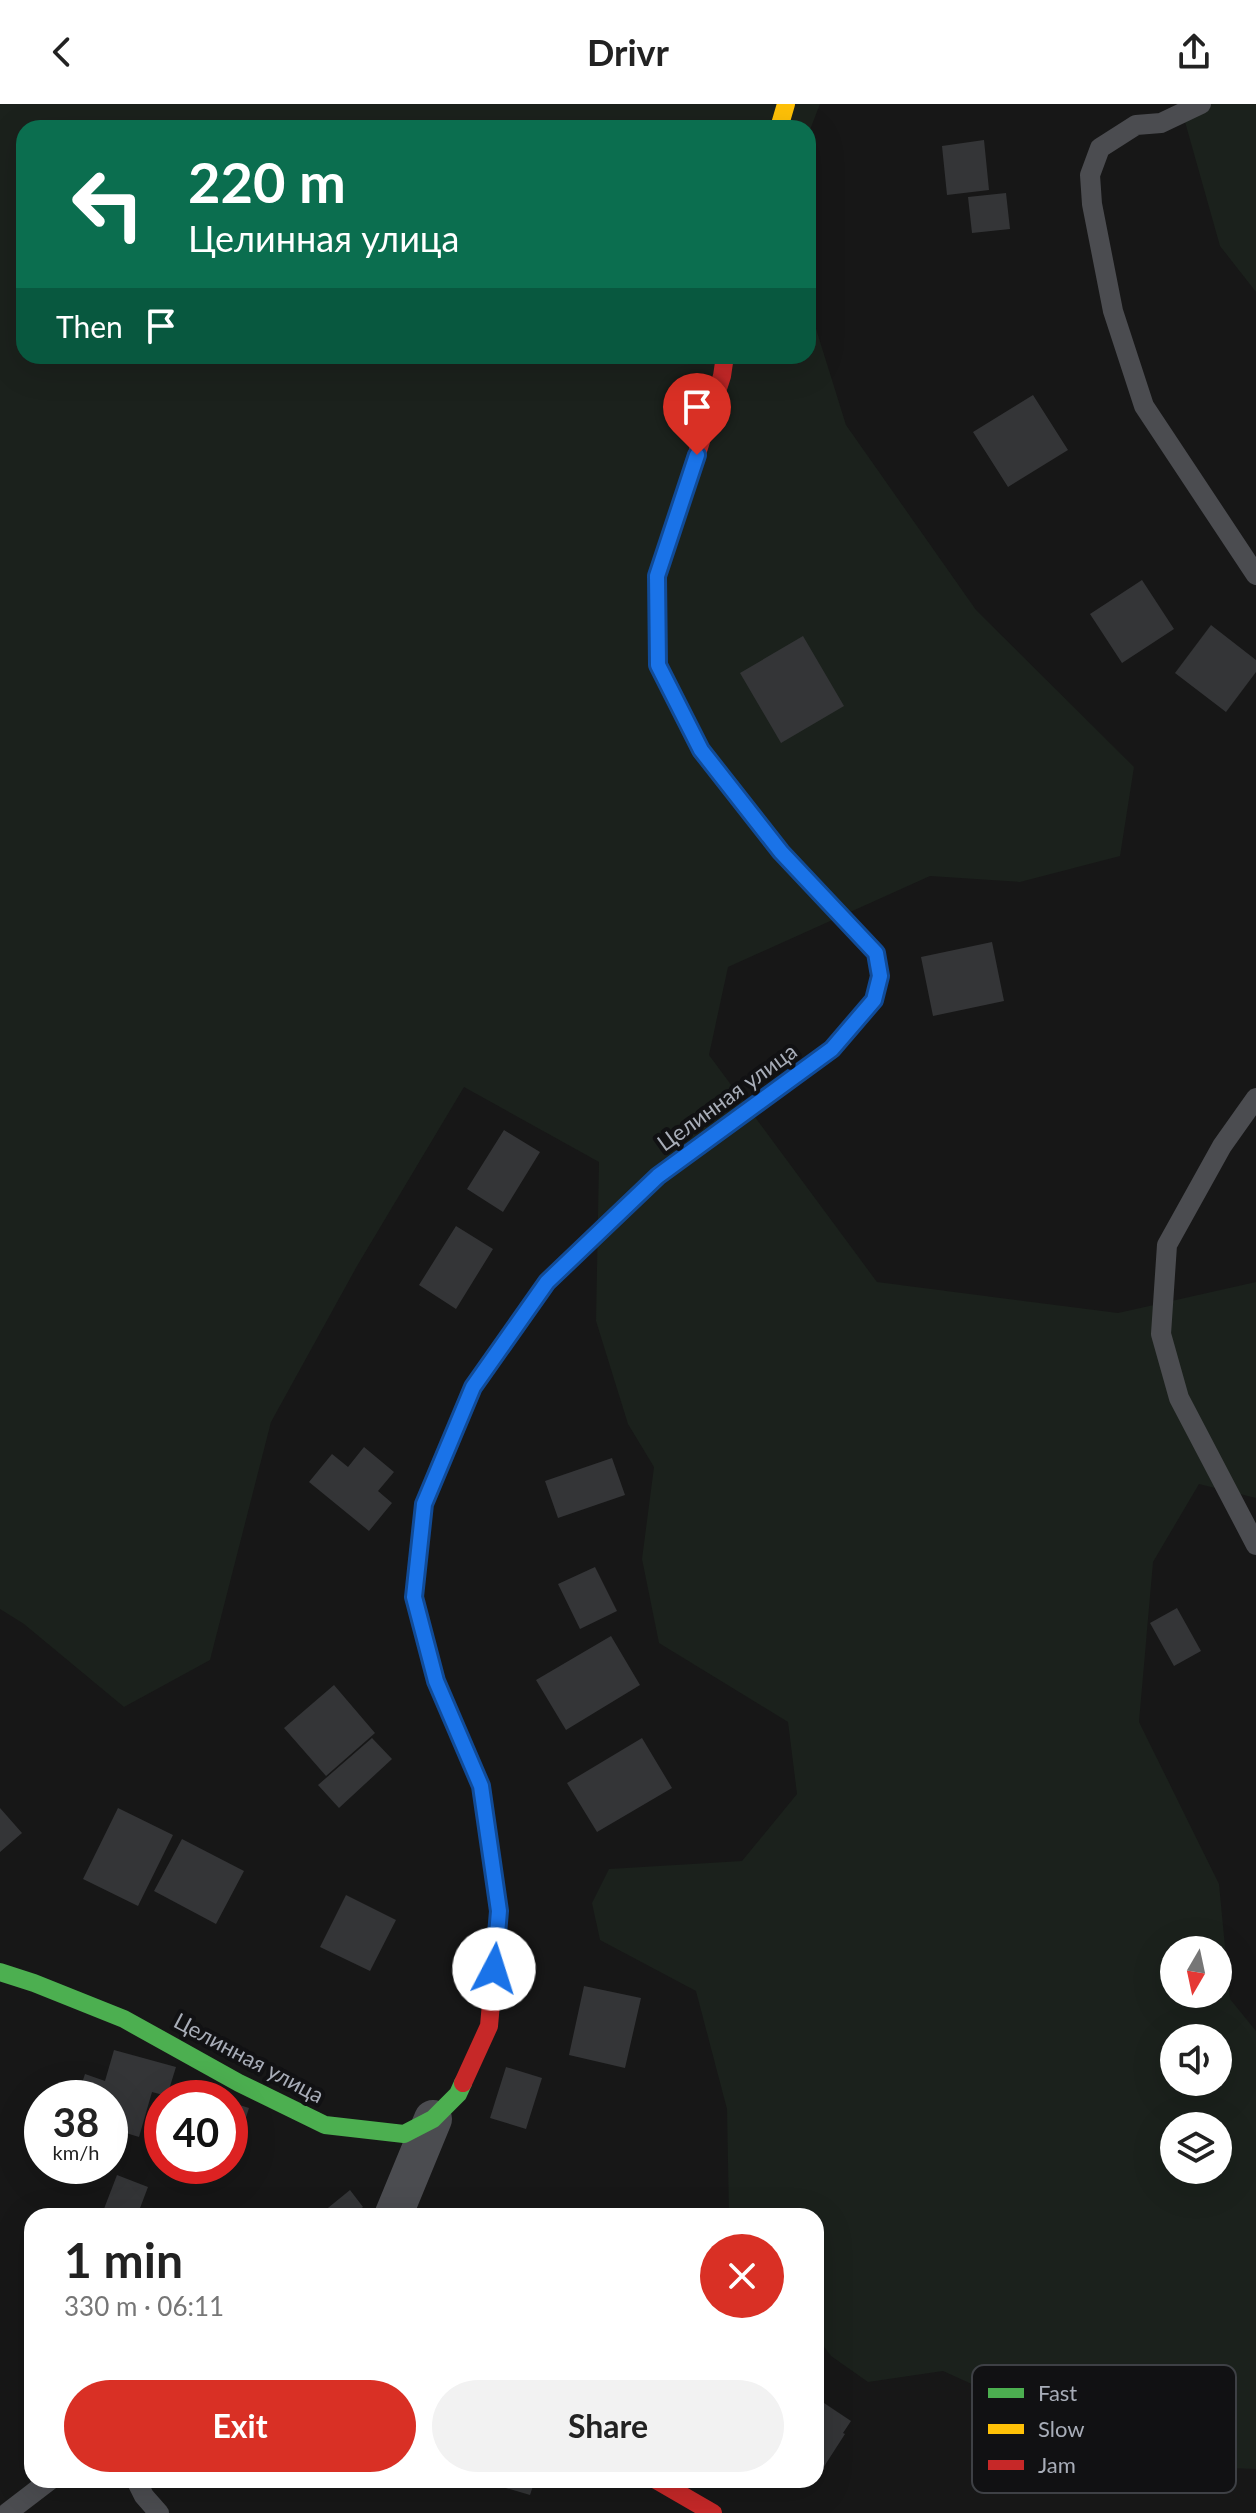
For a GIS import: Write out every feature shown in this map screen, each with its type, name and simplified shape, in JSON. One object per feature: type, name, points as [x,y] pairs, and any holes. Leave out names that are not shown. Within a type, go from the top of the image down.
[{"type":"street","name":"Целинная улица","points":[[0,1972],[124,2019],[239,2083],[325,2125],[404,2134],[433,2119],[458,2094],[489,2026],[499,1911],[481,1786],[436,1681],[414,1597],[424,1504],[473,1387],[547,1282],[658,1176],[832,1049],[874,1000],[880,976],[876,953],[781,852],[701,750],[658,665],[657,576],[699,451],[724,364]]},
{"type":"street","points":[[396,2208],[433,2119]]},
{"type":"street","points":[[670,2488],[713,2513]]},
{"type":"lane","points":[[1201,104],[1161,123],[1136,125],[1100,148],[1090,175],[1092,204],[1113,311],[1144,406],[1256,575]]},
{"type":"lane","points":[[1256,1098],[1222,1146],[1167,1245],[1161,1334],[1179,1398],[1256,1545]]},
{"type":"lane","points":[[7,2513],[40,2488]]},
{"type":"lane","points":[[140,2488],[159,2513]]},
{"type":"shaded area","points":[[0,104],[820,104],[814,120],[16,120],[16,364],[816,364],[816,329],[846,425],[976,610],[1134,767],[1120,856],[1020,882],[930,876],[728,967],[709,1055],[877,1282],[1118,1313],[1256,1282],[1256,1498],[1199,1484],[1153,1562],[1139,1722],[1219,1884],[1224,1936],[1160,1936],[1160,2008],[1232,2008],[1232,2001],[1256,2031],[1256,2469],[1236,2468],[1236,2365],[972,2365],[972,2384],[943,2371],[868,2382],[831,2356],[824,2347],[824,2208],[729,2208],[727,2109],[696,1991],[600,1940],[592,1903],[609,1869],[742,1861],[797,1794],[788,1722],[659,1643],[642,1559],[654,1467],[628,1424],[596,1321],[599,1162],[464,1087],[357,1266],[271,1422],[210,1660],[124,1707],[24,1624],[0,1609]]},
{"type":"shaded area","points":[[1180,104],[1256,104],[1256,292],[1220,246]]},
{"type":"building","points":[[984,140],[989,190],[947,195],[942,146]]},
{"type":"building","points":[[1006,193],[1010,229],[972,233],[968,197]]},
{"type":"building","points":[[1033,395],[1068,450],[1008,487],[973,432]]},
{"type":"building","points":[[1142,580],[1174,629],[1122,663],[1090,614]]},
{"type":"building","points":[[1211,625],[1256,660],[1256,672],[1226,712],[1175,673]]},
{"type":"building","points":[[803,636],[844,706],[781,743],[740,673]]},
{"type":"building","points":[[992,942],[1004,1001],[933,1016],[921,957]]},
{"type":"building","points":[[504,1130],[540,1152],[503,1212],[467,1189]]},
{"type":"building","points":[[456,1226],[493,1249],[456,1309],[419,1285]]},
{"type":"building","points":[[364,1447],[394,1472],[378,1491],[392,1503],[369,1531],[309,1482],[332,1454],[348,1467]]},
{"type":"building","points":[[612,1458],[625,1495],[558,1518],[545,1481]]},
{"type":"building","points":[[595,1567],[617,1611],[580,1629],[558,1584]]},
{"type":"building","points":[[1177,1608],[1201,1651],[1174,1666],[1150,1623]]},
{"type":"building","points":[[611,1636],[640,1685],[566,1730],[536,1680]]},
{"type":"building","points":[[334,1685],[375,1733],[326,1776],[284,1728]]},
{"type":"building","points":[[372,1738],[392,1759],[339,1808],[318,1785]]},
{"type":"building","points":[[642,1738],[672,1788],[597,1832],[567,1783]]},
{"type":"building","points":[[0,1808],[22,1833],[0,1852]]},
{"type":"building","points":[[118,1808],[173,1835],[138,1906],[83,1879]]},
{"type":"building","points":[[182,1839],[244,1871],[216,1924],[154,1891]]},
{"type":"building","points":[[346,1895],[396,1920],[370,1971],[320,1947]]},
{"type":"building","points":[[584,1986],[641,1998],[625,2068],[569,2055]]},
{"type":"building","points":[[114,2050],[176,2067],[172,2080],[144,2080],[144,2120],[139,2137],[128,2134],[128,2080],[105,2080]]},
{"type":"building","points":[[506,2067],[542,2078],[526,2129],[490,2118]]},
{"type":"building","points":[[85,2074],[102,2080],[83,2080]]},
{"type":"building","points":[[128,2179],[148,2187],[140,2208],[104,2208],[114,2184],[128,2184]]},
{"type":"building","points":[[350,2190],[363,2207],[362,2208],[328,2208]]},
{"type":"building","points":[[824,2403],[851,2421],[824,2467]]},
{"type":"building","points":[[506,2488],[532,2488],[530,2495]]},
{"type":"traffic: fast","points":[[417,1566],[424,1504],[473,1387],[547,1282],[590,1241]]},
{"type":"traffic: fast","points":[[0,1972],[124,2019],[239,2083],[325,2125],[404,2134],[433,2119],[458,2094],[463,2083]]},
{"type":"traffic: slow","points":[[781,120],[786,104]]},
{"type":"traffic: slow","points":[[674,525],[657,576],[658,665],[701,750],[781,852],[876,953],[880,976],[874,1000],[832,1049],[784,1084]]},
{"type":"traffic: jam","points":[[674,525],[724,364]]},
{"type":"traffic: jam","points":[[590,1241],[658,1176],[784,1084]]},
{"type":"traffic: jam","points":[[417,1566],[414,1597],[436,1681],[481,1786],[499,1911],[489,2026],[463,2083]]},
{"type":"traffic: jam","points":[[670,2488],[713,2513]]},
{"type":"route","points":[[494,1969],[499,1911],[481,1786],[436,1681],[414,1597],[424,1504],[473,1387],[547,1282],[658,1176],[832,1049],[874,1000],[880,976],[876,953],[781,852],[701,750],[658,665],[657,576],[697,455]]}]
